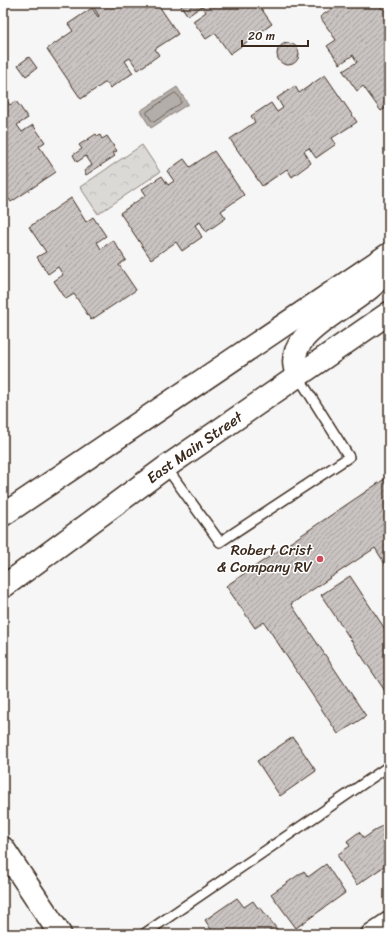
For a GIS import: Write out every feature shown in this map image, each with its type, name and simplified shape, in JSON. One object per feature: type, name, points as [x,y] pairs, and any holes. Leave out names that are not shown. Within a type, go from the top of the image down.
[{"type":"main road","points":[[3,515],[389,254]]},
{"type":"main road","points":[[298,376],[294,366],[294,356],[297,348],[306,335],[372,286],[389,266]]},
{"type":"main road","name":"East Main Street","points":[[3,587],[166,467],[389,313]]},
{"type":"main road","points":[[3,848],[60,934]]},
{"type":"street","points":[[370,934],[389,921]]},
{"type":"lane","points":[[166,467],[220,542],[349,457],[298,376]]},
{"type":"lane","points":[[144,934],[389,766]]},
{"type":"green space","points":[[142,145],[160,172],[98,214],[80,187]]},
{"type":"water","points":[[177,87],[188,104],[151,128],[140,111]]},
{"type":"building","points":[[97,3],[157,3],[178,34],[155,49],[159,55],[138,70],[130,58],[125,61],[133,73],[110,88],[106,82],[81,99],[47,49],[73,31],[68,24],[92,8],[98,17],[99,16],[93,6]]},
{"type":"building","points":[[179,3],[260,3],[258,4],[272,24],[230,54],[215,33],[206,39],[193,21],[206,12],[202,6],[188,16]]},
{"type":"building","points":[[340,3],[378,3],[382,9],[389,5],[389,106],[381,111],[363,86],[357,91],[343,71],[357,62],[353,55],[340,64],[327,46],[336,40],[320,17]]},
{"type":"building","points":[[288,43],[296,46],[299,54],[296,62],[288,65],[280,62],[277,54],[280,46]]},
{"type":"building","points":[[29,57],[37,68],[26,76],[18,65]]},
{"type":"building","points":[[325,75],[357,122],[332,138],[336,144],[316,158],[309,148],[304,151],[311,163],[292,177],[287,169],[262,186],[230,139],[255,122],[251,116],[271,103],[277,112],[283,108],[277,98],[295,86],[299,93]]},
{"type":"building","points":[[3,96],[10,105],[16,101],[28,118],[17,125],[22,132],[33,125],[45,142],[39,146],[56,172],[11,202],[3,191]]},
{"type":"building","points":[[96,134],[98,137],[100,135],[102,139],[107,136],[117,151],[113,153],[115,156],[86,175],[84,171],[92,165],[86,156],[77,162],[73,155],[82,149],[79,145]]},
{"type":"building","points":[[214,151],[244,195],[221,211],[226,218],[206,232],[200,222],[195,225],[202,237],[182,251],[176,242],[151,259],[120,213],[146,195],[142,189],[162,176],[168,185],[174,181],[167,171],[184,159],[190,167]]},
{"type":"building","points":[[71,198],[86,222],[93,217],[106,236],[97,242],[101,249],[113,240],[126,260],[119,265],[136,290],[91,320],[74,294],[66,299],[54,281],[63,275],[58,267],[48,274],[37,257],[46,252],[29,227]]},
{"type":"building","points":[[389,476],[389,570],[375,548],[291,604],[366,716],[338,734],[264,622],[255,628],[226,586]]},
{"type":"building","points":[[350,576],[389,635],[389,697],[321,595]]},
{"type":"building","points":[[293,737],[316,771],[280,796],[257,761]]},
{"type":"building","points":[[389,821],[389,858],[387,860],[389,863],[357,885],[337,855],[350,846],[347,841],[359,832],[364,838]]},
{"type":"building","points":[[326,864],[345,893],[296,928],[271,894],[304,871],[308,877]]},
{"type":"building","points":[[237,898],[244,907],[253,901],[258,908],[260,907],[280,933],[214,934],[205,920]]},
{"type":"place","name":"Robert Crist & Company RV","points":[[320,559]]}]
